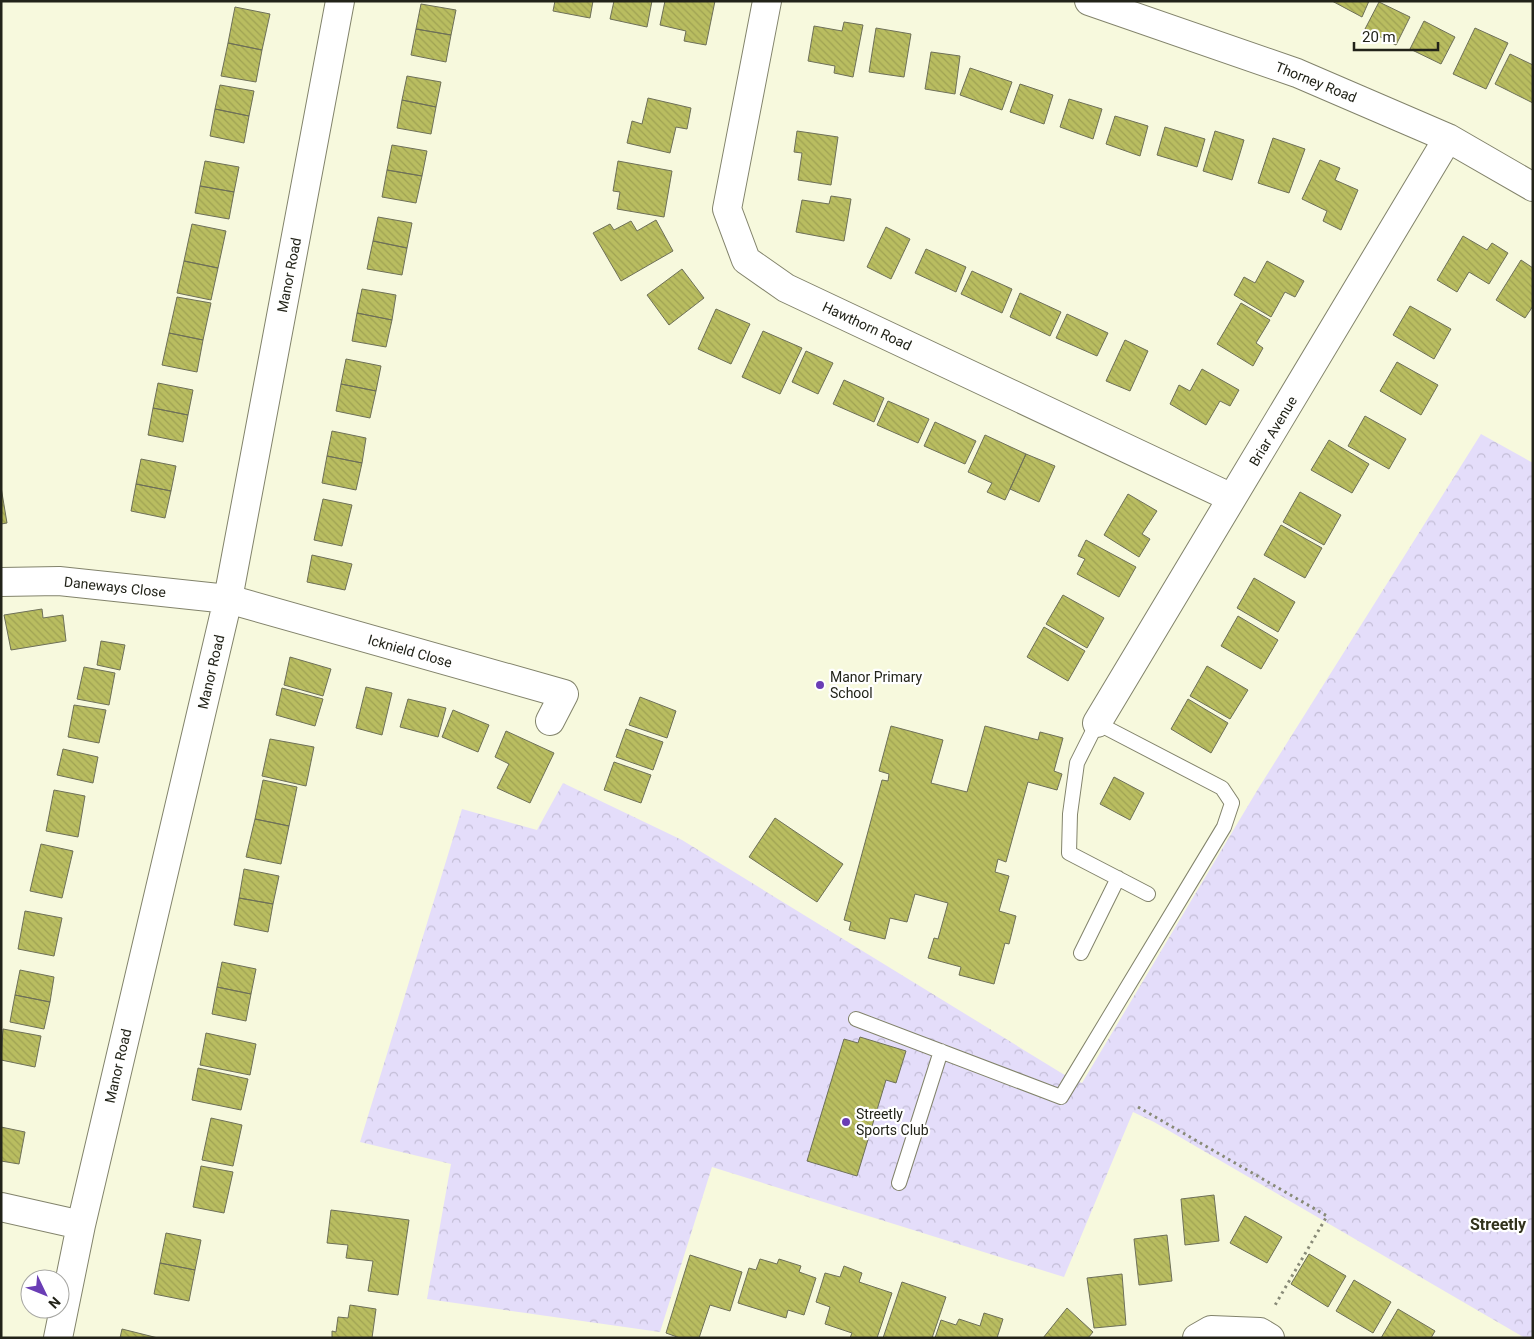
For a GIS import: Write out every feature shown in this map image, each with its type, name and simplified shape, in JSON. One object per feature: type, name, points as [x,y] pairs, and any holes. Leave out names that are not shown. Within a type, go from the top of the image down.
[{"type":"street","name":"Manor Road","points":[[58,1338],[81,1225],[228,599],[340,1]]},
{"type":"street","name":"Hawthorn Road","points":[[767,1],[728,209],[746,260],[786,288],[1232,498]]},
{"type":"street","name":"Thorney Road","points":[[1089,1],[1297,73],[1448,138],[1533,187]]},
{"type":"street","name":"Briar Avenue","points":[[1097,723],[1448,138]]},
{"type":"street","name":"Daneways Close","points":[[1,582],[60,581],[228,599]]},
{"type":"street","name":"Icknield Close","points":[[228,599],[564,694],[550,721]]},
{"type":"street","points":[[1,1207],[81,1225]]},
{"type":"street","points":[[1197,1338],[1211,1330],[1265,1335]]},
{"type":"lane","points":[[856,1019],[1061,1097],[1224,827],[1232,803],[1222,788],[1097,723],[1076,763],[1070,814],[1069,853],[1148,894]]},
{"type":"lane","points":[[1080,953],[1118,878]]},
{"type":"lane","points":[[899,1182],[941,1051]]},
{"type":"path","points":[[1138,1107],[1327,1216],[1265,1335]]},
{"type":"green space","points":[[1481,434],[1533,463],[1533,1338],[1525,1338],[1154,1122],[1133,1112],[1064,1277],[712,1167],[660,1332],[427,1299],[451,1164],[360,1142],[462,809],[537,830],[563,783],[682,840],[1063,1074],[1082,1083],[1258,789]]},
{"type":"building","points":[[555,1],[593,1],[590,18],[553,11]]},
{"type":"building","points":[[614,1],[652,1],[647,27],[610,19]]},
{"type":"building","points":[[665,1],[715,1],[706,45],[684,41],[686,31],[660,25]]},
{"type":"building","points":[[1332,1],[1369,1],[1362,17]]},
{"type":"building","points":[[1379,2],[1410,17],[1396,45],[1365,29]]},
{"type":"building","points":[[421,4],[456,10],[451,35],[416,29]]},
{"type":"building","points":[[235,7],[270,14],[262,50],[228,43]]},
{"type":"building","points":[[1424,21],[1455,37],[1441,64],[1410,49]]},
{"type":"building","points":[[844,22],[863,25],[853,77],[834,73],[835,66],[808,61],[814,26],[842,31]]},
{"type":"building","points":[[876,28],[911,34],[904,77],[869,72]]},
{"type":"building","points":[[1475,28],[1508,43],[1486,89],[1453,74]]},
{"type":"building","points":[[416,29],[451,35],[446,62],[411,55]]},
{"type":"building","points":[[228,43],[262,50],[256,82],[221,76]]},
{"type":"building","points":[[931,52],[960,56],[955,94],[925,89]]},
{"type":"building","points":[[1510,54],[1533,65],[1533,103],[1495,84]]},
{"type":"building","points":[[970,68],[1012,82],[1002,110],[960,95]]},
{"type":"building","points":[[407,76],[441,82],[436,107],[402,100]]},
{"type":"building","points":[[1020,84],[1053,95],[1044,124],[1010,112]]},
{"type":"building","points":[[220,85],[254,91],[249,116],[215,109]]},
{"type":"building","points":[[648,98],[691,108],[687,129],[676,127],[670,153],[627,143],[632,121],[642,124]]},
{"type":"building","points":[[1069,99],[1102,109],[1093,139],[1060,127]]},
{"type":"building","points":[[402,100],[436,107],[431,134],[397,128]]},
{"type":"building","points":[[215,109],[249,116],[244,143],[210,136]]},
{"type":"building","points":[[1115,116],[1148,126],[1140,156],[1106,144]]},
{"type":"building","points":[[1165,127],[1205,139],[1197,167],[1157,155]]},
{"type":"building","points":[[797,131],[838,137],[831,185],[798,180],[802,153],[794,152]]},
{"type":"building","points":[[1215,131],[1244,140],[1232,180],[1203,171]]},
{"type":"building","points":[[1273,138],[1305,149],[1289,193],[1258,183]]},
{"type":"building","points":[[392,145],[427,151],[422,176],[387,170]]},
{"type":"building","points":[[1320,160],[1340,168],[1335,180],[1358,190],[1341,230],[1323,221],[1327,211],[1302,199]]},
{"type":"building","points":[[205,161],[239,167],[234,192],[200,186]]},
{"type":"building","points":[[618,161],[672,171],[664,217],[617,209],[620,192],[613,191]]},
{"type":"building","points":[[387,170],[422,176],[416,203],[382,197]]},
{"type":"building","points":[[200,186],[234,192],[229,219],[195,213]]},
{"type":"building","points":[[831,196],[851,199],[844,241],[796,232],[802,200],[829,204]]},
{"type":"building","points":[[378,217],[412,223],[407,248],[373,241]]},
{"type":"building","points":[[656,220],[673,251],[621,281],[593,233],[610,224],[614,230],[631,221],[637,231]]},
{"type":"building","points":[[192,224],[226,231],[218,268],[184,261]]},
{"type":"building","points":[[886,227],[910,239],[891,279],[867,267]]},
{"type":"building","points":[[1463,236],[1487,250],[1492,243],[1508,253],[1489,284],[1469,272],[1457,292],[1437,280]]},
{"type":"building","points":[[373,241],[407,248],[402,275],[367,269]]},
{"type":"building","points":[[926,249],[966,267],[956,292],[915,273]]},
{"type":"building","points":[[1521,260],[1533,268],[1533,306],[1525,318],[1496,300]]},
{"type":"building","points":[[184,261],[218,268],[211,300],[177,293]]},
{"type":"building","points":[[1267,261],[1304,281],[1295,297],[1285,292],[1271,317],[1234,295],[1244,277],[1255,283]]},
{"type":"building","points":[[682,269],[704,298],[669,325],[647,295]]},
{"type":"building","points":[[972,271],[1012,289],[1002,313],[961,294]]},
{"type":"building","points":[[362,289],[396,295],[392,320],[357,313]]},
{"type":"building","points":[[1020,293],[1061,312],[1050,336],[1010,317]]},
{"type":"building","points":[[177,297],[211,303],[203,340],[169,333]]},
{"type":"building","points":[[1241,303],[1270,320],[1256,343],[1263,348],[1253,366],[1217,344]]},
{"type":"building","points":[[1410,306],[1451,329],[1434,359],[1393,335]]},
{"type":"building","points":[[716,309],[750,324],[731,364],[698,349]]},
{"type":"building","points":[[357,313],[392,320],[386,347],[352,341]]},
{"type":"building","points":[[1067,314],[1108,333],[1097,356],[1056,338]]},
{"type":"building","points":[[763,331],[802,348],[780,394],[742,377]]},
{"type":"building","points":[[169,333],[203,340],[197,372],[162,365]]},
{"type":"building","points":[[1125,340],[1148,351],[1130,391],[1106,381]]},
{"type":"building","points":[[806,351],[833,363],[818,394],[792,382]]},
{"type":"building","points":[[346,359],[381,366],[376,391],[341,384]]},
{"type":"building","points":[[1397,362],[1438,385],[1421,415],[1380,391]]},
{"type":"building","points":[[1202,369],[1239,390],[1230,406],[1220,401],[1206,425],[1170,404],[1179,385],[1190,391]]},
{"type":"building","points":[[844,380],[884,398],[874,422],[833,404]]},
{"type":"building","points":[[158,383],[193,390],[188,415],[153,408]]},
{"type":"building","points":[[341,384],[376,391],[370,418],[336,411]]},
{"type":"building","points":[[888,401],[929,419],[918,443],[877,425]]},
{"type":"building","points":[[153,408],[188,415],[183,442],[148,435]]},
{"type":"building","points":[[1365,416],[1406,439],[1389,469],[1348,446]]},
{"type":"building","points":[[935,422],[976,441],[965,464],[924,446]]},
{"type":"building","points":[[332,431],[366,438],[362,463],[327,456]]},
{"type":"building","points":[[985,435],[1026,454],[1005,500],[987,492],[992,483],[968,472]]},
{"type":"building","points":[[1329,440],[1369,464],[1352,493],[1311,470]]},
{"type":"building","points":[[1026,454],[1055,466],[1039,502],[1010,489]]},
{"type":"building","points":[[327,456],[362,463],[356,490],[322,483]]},
{"type":"building","points":[[141,459],[176,466],[171,491],[136,484]]},
{"type":"building","points":[[136,484],[171,491],[165,518],[131,511]]},
{"type":"building","points":[[1,487],[7,523],[1,524]]},
{"type":"building","points":[[1300,492],[1341,515],[1324,545],[1283,522]]},
{"type":"building","points":[[1128,494],[1157,511],[1142,534],[1150,539],[1139,557],[1104,535]]},
{"type":"building","points":[[323,499],[352,505],[342,546],[314,540]]},
{"type":"building","points":[[1281,525],[1322,548],[1305,578],[1264,555]]},
{"type":"building","points":[[1086,540],[1136,567],[1119,597],[1077,574],[1085,559],[1078,556]]},
{"type":"building","points":[[312,555],[352,564],[345,590],[307,582]]},
{"type":"building","points":[[1254,578],[1295,602],[1278,632],[1237,608]]},
{"type":"building","points":[[1063,595],[1104,618],[1087,648],[1046,624]]},
{"type":"building","points":[[42,609],[43,618],[63,615],[66,641],[11,650],[4,615]]},
{"type":"building","points":[[1238,616],[1278,640],[1261,669],[1221,646]]},
{"type":"building","points":[[1044,627],[1085,651],[1068,681],[1027,657]]},
{"type":"building","points":[[101,641],[125,645],[120,670],[97,665]]},
{"type":"building","points":[[290,657],[331,669],[323,696],[284,685]]},
{"type":"building","points":[[1207,666],[1248,690],[1230,719],[1190,696]]},
{"type":"building","points":[[84,667],[115,673],[109,705],[77,699]]},
{"type":"building","points":[[366,687],[392,693],[382,735],[356,728]]},
{"type":"building","points":[[282,688],[323,699],[315,726],[276,715]]},
{"type":"building","points":[[640,697],[676,711],[667,738],[629,725]]},
{"type":"building","points":[[408,699],[446,708],[438,737],[400,727]]},
{"type":"building","points":[[1188,699],[1228,723],[1211,753],[1171,729]]},
{"type":"building","points":[[74,705],[106,710],[99,743],[68,737]]},
{"type":"building","points":[[453,710],[489,725],[478,752],[442,737]]},
{"type":"building","points":[[891,726],[943,740],[931,783],[967,792],[985,726],[1038,740],[1040,732],[1063,738],[1054,771],[1062,774],[1057,790],[1028,782],[1006,862],[998,859],[995,872],[1009,876],[999,911],[1016,916],[1009,944],[1005,943],[994,984],[959,975],[961,967],[928,958],[934,938],[938,939],[948,903],[915,894],[907,922],[890,918],[885,939],[849,930],[851,922],[844,920],[882,780],[888,781],[889,774],[879,771]]},
{"type":"building","points":[[626,729],[663,742],[653,770],[616,757]]},
{"type":"building","points":[[506,731],[554,753],[530,803],[497,788],[509,764],[495,757]]},
{"type":"building","points":[[270,739],[314,747],[306,786],[262,776]]},
{"type":"building","points":[[63,749],[98,757],[93,783],[57,775]]},
{"type":"building","points":[[614,762],[651,775],[641,803],[604,790]]},
{"type":"building","points":[[1114,777],[1144,793],[1130,820],[1100,804]]},
{"type":"building","points":[[263,780],[297,787],[289,826],[255,819]]},
{"type":"building","points":[[54,790],[85,796],[78,837],[46,831]]},
{"type":"building","points":[[775,818],[843,864],[817,902],[749,857]]},
{"type":"building","points":[[255,819],[289,826],[281,864],[246,857]]},
{"type":"building","points":[[41,844],[73,851],[62,898],[30,891]]},
{"type":"building","points":[[244,869],[279,876],[273,904],[239,898]]},
{"type":"building","points":[[239,898],[273,904],[268,932],[234,925]]},
{"type":"building","points":[[25,911],[62,918],[54,956],[18,949]]},
{"type":"building","points":[[222,962],[256,969],[251,994],[217,987]]},
{"type":"building","points":[[20,970],[54,977],[50,1002],[15,995]]},
{"type":"building","points":[[217,987],[251,994],[246,1021],[212,1014]]},
{"type":"building","points":[[15,995],[50,1002],[44,1029],[10,1022]]},
{"type":"building","points":[[3,1029],[41,1036],[35,1067],[1,1060]]},
{"type":"building","points":[[206,1033],[256,1044],[250,1075],[200,1065]]},
{"type":"building","name":"Streetly Sports Club","points":[[860,1037],[906,1051],[896,1083],[886,1080],[857,1176],[807,1161],[844,1039],[858,1043]]},
{"type":"building","points":[[198,1068],[248,1079],[241,1110],[192,1100]]},
{"type":"building","points":[[211,1118],[242,1125],[233,1166],[202,1160]]},
{"type":"building","points":[[1,1127],[25,1132],[19,1164],[1,1161]]},
{"type":"building","points":[[201,1166],[233,1172],[224,1213],[193,1207]]},
{"type":"building","points":[[1214,1195],[1219,1241],[1185,1245],[1181,1199]]},
{"type":"building","points":[[331,1210],[409,1220],[398,1295],[368,1291],[373,1261],[346,1258],[348,1245],[327,1243]]},
{"type":"building","points":[[1245,1216],[1282,1237],[1267,1263],[1230,1243]]},
{"type":"building","points":[[166,1233],[201,1240],[195,1270],[160,1263]]},
{"type":"building","points":[[1167,1235],[1172,1281],[1139,1285],[1134,1239]]},
{"type":"building","points":[[1309,1254],[1346,1276],[1328,1307],[1291,1284]]},
{"type":"building","points":[[690,1255],[742,1272],[730,1311],[710,1305],[699,1338],[680,1338],[666,1333]]},
{"type":"building","points":[[760,1259],[777,1264],[779,1259],[801,1266],[799,1272],[816,1278],[804,1315],[788,1310],[786,1318],[738,1303],[749,1268],[756,1270]]},
{"type":"building","points":[[160,1263],[195,1270],[189,1301],[154,1294]]},
{"type":"building","points":[[844,1266],[862,1273],[859,1282],[892,1293],[877,1338],[850,1338],[852,1333],[825,1324],[830,1307],[816,1302],[825,1273],[840,1277]]},
{"type":"building","points":[[1122,1274],[1126,1325],[1094,1328],[1087,1278]]},
{"type":"building","points":[[1354,1280],[1391,1302],[1373,1333],[1336,1311]]},
{"type":"building","points":[[902,1282],[946,1297],[932,1338],[883,1338]]},
{"type":"building","points":[[350,1305],[376,1309],[372,1338],[332,1338],[332,1331],[336,1332],[338,1317],[348,1318]]},
{"type":"building","points":[[1067,1308],[1093,1332],[1088,1338],[1043,1338]]},
{"type":"building","points":[[1398,1309],[1435,1331],[1431,1338],[1381,1338]]},
{"type":"building","points":[[984,1313],[1003,1319],[997,1338],[935,1338],[941,1320],[956,1325],[959,1319],[980,1326]]},
{"type":"building","points":[[122,1329],[158,1338],[120,1338]]},
{"type":"place","name":"Manor Primary School","points":[[820,685]]},
{"type":"place","name":"Streetly Sports Club","points":[[846,1122]]},
{"type":"district","name":"Streetly","points":[[1498,1224]]}]
